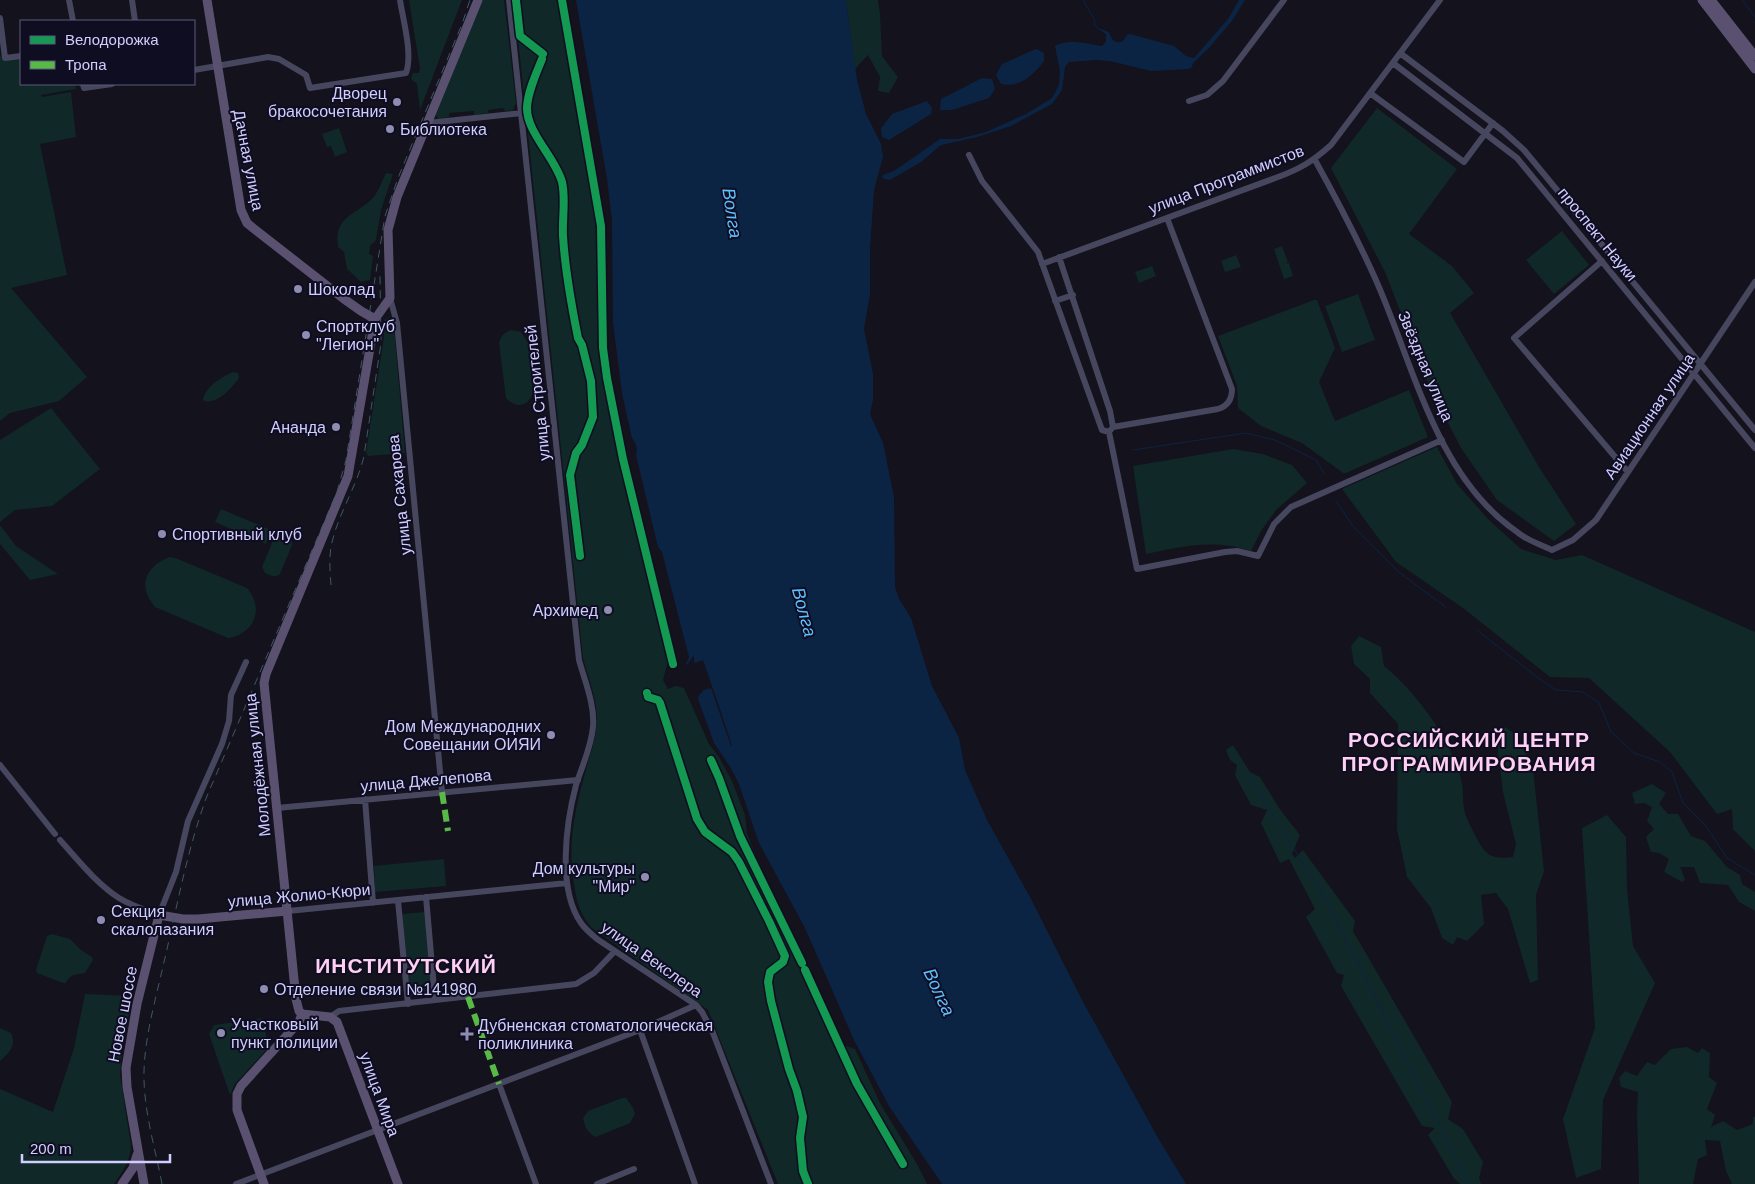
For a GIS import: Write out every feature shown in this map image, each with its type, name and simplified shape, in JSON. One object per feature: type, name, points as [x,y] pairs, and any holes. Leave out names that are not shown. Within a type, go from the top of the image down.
[{"type":"main road","name":"Дачная улица","points":[[207,0],[240,210],[247,223],[344,299],[361,311],[378,316]]},
{"type":"main road","name":"улица Сахарова","points":[[390,298],[388,230],[397,197],[478,0]]},
{"type":"main road","points":[[1702,0],[1755,69]]},
{"type":"main road","points":[[1712,0],[1755,56]]},
{"type":"main road","points":[[378,316],[390,298]]},
{"type":"main road","name":"Молодёжная улица","points":[[302,1014],[299,1011],[296,999],[264,683],[266,674],[348,476],[378,316]]},
{"type":"main road","name":"улица Жолио-Кюри","points":[[159,915],[183,920],[288,911]]},
{"type":"main road","name":"Новое шоссе","points":[[144,1184],[127,1087],[127,1056],[159,915]]},
{"type":"main road","points":[[264,1184],[237,1110],[236,1101],[241,1086],[299,1022],[302,1014],[330,1017]]},
{"type":"main road","name":"улица Мира","points":[[330,1017],[334,1019],[340,1029],[398,1184]]},
{"type":"main road","points":[[125,1180],[138,1150]]},
{"type":"main road","points":[[125,1180],[133,1173],[142,1174]]},
{"type":"street","points":[[69,0],[72,20]]},
{"type":"street","points":[[132,0],[135,20]]},
{"type":"street","points":[[195,70],[268,57],[280,59],[306,75],[310,88],[406,73],[409,66],[408,52],[400,0]]},
{"type":"street","name":"улица Строителей","points":[[509,0],[578,654],[594,718],[589,750],[578,780]]},
{"type":"street","points":[[1189,101],[1207,95],[1223,81],[1284,0]]},
{"type":"street","name":"улица Программистов","points":[[1042,264],[1299,169],[1315,160],[1331,145],[1440,0]]},
{"type":"street","points":[[0,18],[5,58],[20,56]]},
{"type":"street","name":"проспект Науки","points":[[1400,53],[1493,123],[1524,150],[1755,430]]},
{"type":"street","name":"проспект Науки","points":[[1393,63],[1517,158],[1755,448]]},
{"type":"street","points":[[83,86],[98,85]]},
{"type":"street","points":[[1370,93],[1464,162],[1493,123]]},
{"type":"street","points":[[428,123],[522,113]]},
{"type":"street","points":[[969,156],[982,181],[1038,252],[1108,430],[1137,569],[1225,552],[1237,551],[1258,556],[1274,524],[1291,507],[1442,440]]},
{"type":"street","name":"Звёздная улица","points":[[1315,160],[1375,278],[1442,440],[1468,483],[1498,517],[1527,539],[1552,550]]},
{"type":"street","points":[[1108,430],[1218,409],[1224,407],[1232,396],[1232,389],[1167,218]]},
{"type":"street","points":[[1059,257],[1110,411],[1108,430]]},
{"type":"street","points":[[1602,260],[1514,338],[1628,472]]},
{"type":"street","name":"Авиационная улица","points":[[1552,550],[1573,540],[1596,520],[1755,282]]},
{"type":"street","points":[[1056,301],[1073,295]]},
{"type":"street","name":"улица Сахарова","points":[[390,298],[396,318],[442,792]]},
{"type":"street","points":[[378,316],[386,311],[396,318]]},
{"type":"street","points":[[159,915],[176,872],[188,821],[222,744],[229,721],[231,695],[246,662]]},
{"type":"street","points":[[0,765],[55,834]]},
{"type":"street","name":"улица Джелепова","points":[[277,808],[578,780]]},
{"type":"street","name":"улица Векслера","points":[[578,780],[568,825],[566,862],[567,882],[574,911],[580,922],[597,939],[696,1005],[702,1012],[713,1033],[771,1184]]},
{"type":"street","points":[[365,799],[373,903]]},
{"type":"street","name":"улица Жолио-Кюри","points":[[60,840],[86,869],[112,893],[159,915]]},
{"type":"street","name":"улица Жолио-Кюри","points":[[288,911],[567,882]]},
{"type":"street","points":[[426,898],[435,1000]]},
{"type":"street","points":[[398,901],[408,1004]]},
{"type":"street","points":[[330,1017],[340,1012],[576,984],[594,973],[615,951]]},
{"type":"street","points":[[236,1184],[640,1030],[696,1005]]},
{"type":"street","points":[[640,1030],[695,1184]]},
{"type":"street","points":[[499,1084],[536,1184]]},
{"type":"street","points":[[597,1184],[634,1169]]},
{"type":"green space","points":[[409,0],[462,0],[420,110],[417,84],[411,79],[413,73],[419,73],[420,69]]},
{"type":"green space","points":[[481,0],[504,0],[516,103],[513,110],[505,111],[503,108],[488,110],[488,113],[474,115],[474,111],[449,113],[449,117],[438,119],[436,115]]},
{"type":"green space","points":[[514,0],[561,0],[599,223],[602,340],[605,369],[624,469],[670,654],[663,680],[668,689],[676,686],[684,688],[709,744],[719,757],[732,781],[745,815],[747,833],[762,873],[780,907],[844,1045],[855,1049],[881,1105],[927,1184],[778,1184],[708,1010],[592,928],[584,918],[579,907],[572,869],[573,826],[597,720],[593,693],[583,658]]},
{"type":"green space","points":[[846,0],[878,0],[882,56],[898,77],[889,93],[878,91],[880,77],[868,55],[855,69]]},
{"type":"green space","points":[[0,55],[4,60],[20,58],[20,85],[75,85],[76,89],[41,95],[42,97],[71,92],[76,137],[40,144],[67,275],[11,288],[87,377],[59,401],[10,413],[0,421]]},
{"type":"green space","points":[[1377,108],[1457,169],[1409,234],[1452,266],[1474,293],[1450,313],[1539,467],[1576,524],[1554,541],[1497,500],[1461,448],[1431,390],[1385,272],[1331,168]]},
{"type":"green space","points":[[339,128],[347,152],[335,157],[331,146],[327,147],[322,134]]},
{"type":"green space","points":[[386,173],[393,174],[381,210],[376,240],[370,246],[369,254],[373,256],[370,280],[361,282],[347,269],[344,252],[338,247],[339,229],[346,218],[371,200]]},
{"type":"green space","points":[[1562,231],[1589,265],[1554,294],[1526,260]]},
{"type":"green space","points":[[1282,246],[1288,262],[1285,264],[1289,263],[1293,276],[1284,279],[1274,249]]},
{"type":"green space","points":[[1236,255],[1241,267],[1225,272],[1221,261]]},
{"type":"green space","points":[[1152,266],[1156,276],[1139,283],[1135,272]]},
{"type":"green space","points":[[1358,294],[1375,340],[1342,352],[1325,306]]},
{"type":"green space","points":[[1317,300],[1335,348],[1319,382],[1335,421],[1409,390],[1428,437],[1343,473],[1302,443],[1261,426],[1238,408],[1237,386],[1218,336]]},
{"type":"green space","points":[[390,317],[394,328],[405,453],[368,456],[366,453],[384,337],[384,320]]},
{"type":"green space","points":[[511,330],[521,332],[529,344],[533,393],[525,404],[521,405],[514,404],[506,398],[499,343],[503,335]]},
{"type":"green space","points":[[233,372],[238,373],[239,378],[228,391],[213,401],[203,400],[210,387]]},
{"type":"green space","points":[[51,408],[100,469],[52,506],[15,510],[0,522],[0,440]]},
{"type":"green space","points":[[1437,447],[1457,484],[1488,519],[1521,549],[1556,560],[1582,555],[1755,632],[1755,851],[1733,829],[1732,809],[1717,814],[1670,752],[1589,678],[1550,677],[1463,608],[1396,562],[1342,489]]},
{"type":"green space","points":[[1233,449],[1263,454],[1292,465],[1307,483],[1276,510],[1261,531],[1251,551],[1224,545],[1198,545],[1146,554],[1133,466]]},
{"type":"green space","points":[[221,509],[271,530],[266,544],[215,522]]},
{"type":"green space","points":[[0,525],[16,546],[58,574],[30,580],[0,544]]},
{"type":"green space","points":[[278,535],[289,539],[292,545],[280,574],[273,576],[265,573],[262,567],[274,538]]},
{"type":"green space","points":[[170,557],[247,588],[255,604],[256,612],[250,626],[237,636],[228,638],[155,607],[146,592],[146,578],[155,566]]},
{"type":"green space","points":[[1359,636],[1381,647],[1384,666],[1408,689],[1440,732],[1456,764],[1461,779],[1465,813],[1477,839],[1488,854],[1505,858],[1513,857],[1516,844],[1503,792],[1496,735],[1505,727],[1517,735],[1533,769],[1544,871],[1536,895],[1538,980],[1530,983],[1508,909],[1496,893],[1481,895],[1484,924],[1467,941],[1457,937],[1453,945],[1442,938],[1431,908],[1407,877],[1397,829],[1398,724],[1370,693],[1370,679],[1354,664],[1351,646]]},
{"type":"green space","points":[[1233,745],[1250,772],[1260,777],[1279,808],[1300,835],[1292,854],[1295,858],[1303,850],[1355,921],[1353,931],[1452,1102],[1448,1119],[1463,1129],[1483,1162],[1479,1178],[1481,1184],[1460,1184],[1453,1177],[1428,1135],[1435,1128],[1422,1126],[1341,986],[1344,975],[1337,973],[1306,917],[1315,909],[1289,859],[1280,863],[1261,823],[1267,810],[1251,805],[1235,775],[1237,765],[1230,760],[1226,750]]},
{"type":"green space","points":[[1652,784],[1666,793],[1659,804],[1668,814],[1678,814],[1691,836],[1705,841],[1727,867],[1740,875],[1742,884],[1755,892],[1755,911],[1739,902],[1728,885],[1700,883],[1694,867],[1680,867],[1685,879],[1682,882],[1664,872],[1669,859],[1659,853],[1651,852],[1646,837],[1654,829],[1647,821],[1652,807],[1644,803],[1635,804],[1632,793]]},
{"type":"green space","points":[[1607,815],[1626,837],[1627,889],[1633,946],[1655,983],[1603,1100],[1601,1169],[1576,1178],[1563,1119],[1595,1028],[1582,828]]},
{"type":"green space","points":[[444,859],[446,886],[375,892],[374,866]]},
{"type":"green space","points":[[425,912],[433,993],[410,996],[402,914]]},
{"type":"green space","points":[[52,934],[70,939],[81,950],[92,957],[93,960],[85,973],[72,976],[66,983],[63,983],[37,973],[36,970],[47,936]]},
{"type":"green space","points":[[85,994],[132,996],[122,1050],[120,1075],[131,1146],[128,1162],[114,1184],[0,1184],[0,1089],[53,1112],[74,1048]]},
{"type":"green space","points":[[262,1018],[268,1043],[267,1049],[235,1084],[230,1095],[209,1034],[214,1025]]},
{"type":"green space","points":[[0,1028],[11,1033],[13,1045],[0,1061]]},
{"type":"green space","points":[[1687,1047],[1698,1053],[1702,1048],[1710,1053],[1709,1077],[1717,1083],[1707,1109],[1715,1115],[1711,1127],[1723,1121],[1737,1130],[1753,1124],[1753,1117],[1755,1117],[1755,1184],[1732,1184],[1726,1171],[1720,1141],[1705,1140],[1707,1155],[1698,1159],[1693,1184],[1639,1184],[1638,1092],[1621,1087],[1619,1078],[1625,1071],[1637,1076],[1647,1062],[1655,1065],[1671,1049]]},
{"type":"green space","points":[[626,1098],[635,1114],[630,1123],[596,1137],[590,1134],[583,1118],[588,1111]]},
{"type":"water","name":"Волга","points":[[576,0],[846,0],[857,80],[866,114],[881,144],[883,157],[874,190],[870,248],[870,294],[864,329],[873,374],[873,400],[870,414],[883,443],[894,497],[895,587],[899,599],[911,618],[932,686],[959,738],[965,770],[987,820],[1030,897],[1082,1000],[1158,1138],[1186,1184],[942,1184],[889,1106],[854,1040],[805,928],[759,843],[739,784],[714,743],[698,699],[704,690],[694,663],[694,655],[686,664],[689,657],[662,552],[658,547],[636,455],[636,446],[632,438],[622,393],[613,323],[612,220],[607,179]]},
{"type":"water","points":[[1239,0],[1245,0],[1232,21],[1189,69],[1151,71],[1110,61],[1069,62],[1065,67],[1062,90],[1052,104],[1011,126],[977,137],[941,145],[921,162],[890,180],[882,178],[883,175],[894,171],[940,139],[958,139],[986,132],[1026,114],[1052,98],[1059,85],[1060,72],[1055,46],[1071,42],[1102,46],[1106,42],[1106,34],[1095,27],[1109,32],[1115,42],[1123,41],[1130,34],[1174,46],[1186,56],[1194,58],[1228,19]]},
{"type":"water","points":[[1036,49],[1044,53],[1044,61],[1035,71],[1026,79],[1015,84],[1001,84],[996,75],[1002,64]]},
{"type":"water","points":[[982,78],[992,79],[995,89],[989,98],[952,110],[940,110],[941,99]]},
{"type":"water","points":[[927,101],[932,108],[931,114],[889,140],[882,137],[881,128],[892,114]]},
{"type":"pier","points":[[703,660],[732,746],[711,688],[704,690],[694,663]]},
{"type":"waterway","points":[[1083,0],[1095,21],[1094,25],[1097,27]]},
{"type":"waterway","points":[[1742,0],[1755,17]]},
{"type":"waterway","points":[[1133,450],[1246,433],[1275,440],[1316,460],[1324,473]]},
{"type":"waterway","points":[[1336,501],[1352,525],[1400,573],[1447,608]]},
{"type":"waterway","points":[[1478,631],[1556,690],[1583,692],[1599,703],[1611,732],[1634,753],[1660,762],[1672,772],[1683,803],[1706,826],[1727,858],[1755,875]]},
{"type":"waterway","points":[[1247,774],[1325,898],[1469,1184]]},
{"type":"railway","points":[[162,1184],[145,1099],[144,1071],[146,1044],[188,858],[207,796],[337,492],[346,460],[385,216],[398,178],[462,24],[470,0]]},
{"type":"railway","points":[[331,585],[330,556],[334,535],[357,479],[364,456],[381,343],[380,275]]},
{"type":"marked path","points":[[442,792],[448,831]]},
{"type":"marked path","points":[[468,997],[499,1084]]},
{"type":"cycle path","points":[[516,0],[520,36],[543,54]]},
{"type":"cycle path","points":[[562,0],[601,226],[603,348],[607,378],[623,459],[673,664]]},
{"type":"cycle path","points":[[542,59],[529,95],[528,116],[531,126],[562,182],[564,195],[563,236],[567,274],[578,338],[582,345],[591,381],[593,417],[582,445],[576,453],[570,475],[580,556]]},
{"type":"cycle path","points":[[647,693],[648,697],[658,700],[660,703],[697,819],[705,832],[732,852],[739,862],[785,956],[783,962],[770,972],[768,982],[771,1001],[803,1117],[800,1138],[803,1171],[808,1184]]},
{"type":"cycle path","points":[[711,760],[740,836],[802,963]]},
{"type":"cycle path","points":[[805,970],[857,1084],[903,1164]]},
{"type":"place","name":"Дворец бракосочетания","points":[[397,102]]},
{"type":"place","name":"Библиотека","points":[[390,129]]},
{"type":"place","name":"Шоколад","points":[[298,289]]},
{"type":"place","name":"Спортклуб \"Легион\"","points":[[306,335]]},
{"type":"place","name":"Ананда","points":[[336,427]]},
{"type":"place","name":"Спортивный клуб","points":[[162,534]]},
{"type":"place","name":"Архимед","points":[[608,610]]},
{"type":"place","name":"Дом Международних Совещании ОИЯИ","points":[[551,735]]},
{"type":"place","name":"Дом культуры \"Мир\"","points":[[645,877]]},
{"type":"place","name":"Секция скалолазания","points":[[101,920]]},
{"type":"place","name":"Отделение связи №141980","points":[[264,989]]},
{"type":"place","name":"Участковый пункт полиции","points":[[221,1033]]},
{"type":"place","name":"Дубненская стоматологическая поликлиника","points":[[467,1034]]},
{"type":"district","name":"РОССИЙСКИЙ ЦЕНТР ПРОГРАММИРОВАНИЯ","points":[[1469,752]]},
{"type":"district","name":"ИНСТИТУТСКИЙ","points":[[406,966]]}]
